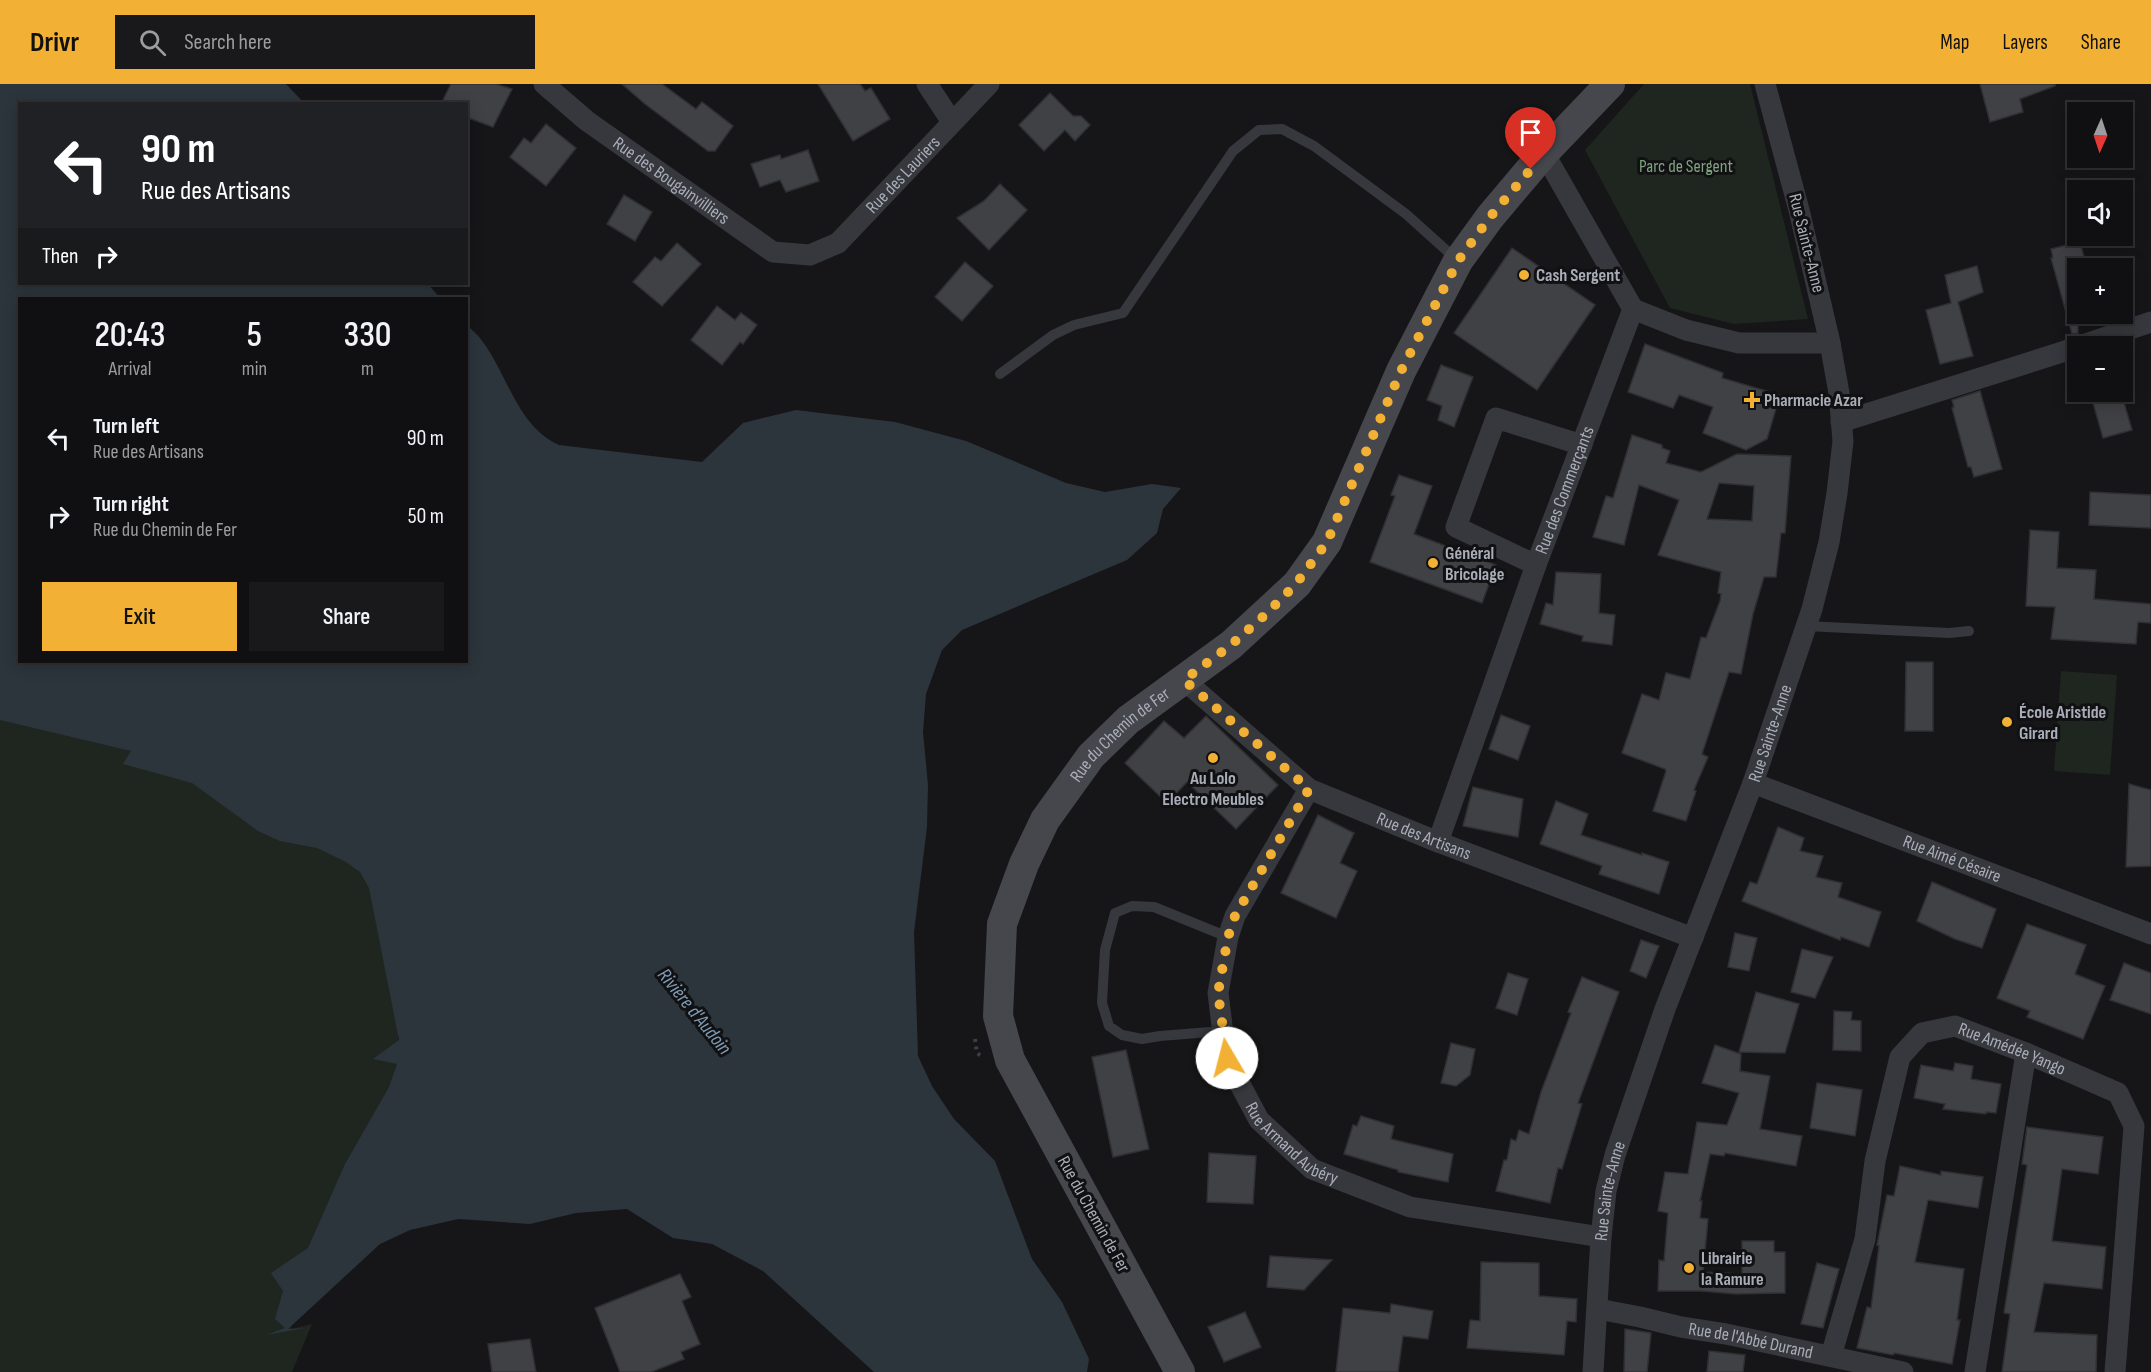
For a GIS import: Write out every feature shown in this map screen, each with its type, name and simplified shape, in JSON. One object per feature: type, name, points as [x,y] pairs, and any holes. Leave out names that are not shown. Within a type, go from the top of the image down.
[{"type":"main road","name":"Rue du Chemin de Fer","points":[[1180,1372],[1010,1060],[998,1016],[1002,924],[1024,864],[1045,820],[1090,756],[1128,720],[1231,645],[1274,607],[1296,584],[1327,542],[1401,371],[1458,261],[1490,217],[1544,153],[1610,84]]},
{"type":"street","name":"Rue des Bougainvilliers","points":[[544,84],[587,121],[773,252],[810,255]]},
{"type":"street","points":[[927,84],[952,122]]},
{"type":"street","name":"Rue des Lauriers","points":[[810,255],[838,243],[989,84]]},
{"type":"street","name":"Rue Sainte-Anne","points":[[1593,1372],[1601,1237],[1606,1191],[1615,1155],[1665,1009],[1753,783],[1806,626],[1832,522],[1843,441],[1839,393],[1830,343],[1799,210],[1765,84]]},
{"type":"street","points":[[1544,153],[1633,309],[1686,330],[1739,343],[1830,343]]},
{"type":"street","name":"Rue des Commerçants","points":[[1438,842],[1536,565],[1633,309]]},
{"type":"street","points":[[2111,336],[2151,322]]},
{"type":"street","points":[[1841,422],[2067,351]]},
{"type":"street","points":[[1536,565],[1456,527],[1496,418],[1582,445]]},
{"type":"street","name":"Rue des Artisans","points":[[1184,680],[1309,789],[1438,842],[1693,939]]},
{"type":"street","name":"Rue Aimé Césaire","points":[[1753,783],[2151,934]]},
{"type":"street","name":"Rue Armand Aubéry","points":[[1309,789],[1235,916],[1228,937],[1218,993],[1227,1058],[1259,1120],[1312,1169],[1410,1207],[1601,1237]]},
{"type":"street","name":"Rue Amédée Yango","points":[[1831,1356],[1865,1239],[1875,1161],[1900,1057],[1922,1033],[1955,1026],[2118,1092],[2133,1126],[2115,1372]]},
{"type":"street","points":[[1975,1372],[2026,1053]]},
{"type":"street","name":"Rue de l'Abbé Durand","points":[[1598,1309],[1903,1372]]},
{"type":"lane","points":[[1000,374],[1053,335],[1074,325],[1123,313],[1233,151],[1258,130],[1282,129],[1314,146],[1406,214],[1458,261]]},
{"type":"lane","points":[[1806,626],[1949,633],[1969,631]]},
{"type":"lane","points":[[1223,1031],[1160,1036],[1142,1040],[1122,1035],[1109,1026],[1102,1003],[1105,950],[1115,913],[1132,906],[1154,907],[1228,937]]},
{"type":"green space","name":"Parc de Sergent","points":[[1644,84],[1750,84],[1808,319],[1734,324],[1670,308],[1585,150]]},
{"type":"green space","points":[[2061,671],[2117,675],[2110,775],[2054,771]]},
{"type":"green space","points":[[0,703],[149,758],[367,855],[393,928],[399,1053],[391,1118],[296,1268],[291,1329],[312,1324],[292,1372],[0,1372]]},
{"type":"water","name":"Rivière d'Audoin","points":[[0,84],[286,84],[303,102],[18,102],[18,285],[429,285],[439,297],[18,297],[18,663],[468,663],[468,326],[492,355],[515,400],[533,426],[545,437],[559,445],[702,462],[743,423],[796,410],[895,422],[966,441],[1066,483],[1105,492],[1152,484],[1181,488],[1163,509],[1157,533],[1127,560],[962,630],[942,650],[926,694],[923,732],[928,785],[927,827],[914,932],[918,1056],[932,1086],[954,1119],[995,1161],[1032,1259],[1062,1302],[1089,1359],[1087,1372],[874,1372],[763,1271],[712,1244],[673,1238],[627,1209],[576,1213],[530,1224],[458,1219],[410,1230],[380,1244],[288,1329],[305,1328],[266,1335],[285,1328],[275,1319],[283,1291],[271,1273],[308,1248],[345,1164],[389,1087],[397,1064],[373,1059],[399,1040],[369,888],[360,872],[346,862],[317,848],[280,841],[258,831],[192,783],[123,764],[131,751],[0,720]]},
{"type":"building","points":[[451,84],[496,84],[512,89],[493,127],[468,118],[468,102],[442,102]]},
{"type":"building","points":[[622,84],[662,84],[696,109],[702,102],[733,126],[715,151],[708,151]]},
{"type":"building","points":[[818,84],[860,84],[865,91],[871,88],[890,119],[853,141]]},
{"type":"building","points":[[1980,84],[2055,84],[2055,86],[2020,99],[2023,112],[1990,122]]},
{"type":"building","points":[[1050,93],[1073,116],[1081,116],[1090,125],[1075,141],[1065,130],[1044,151],[1019,125]]},
{"type":"building","points":[[546,124],[576,148],[546,186],[510,157],[524,138],[531,143]]},
{"type":"building","points":[[808,150],[819,181],[786,192],[780,180],[760,187],[751,164],[780,155],[781,159]]},
{"type":"building","points":[[1000,184],[1027,210],[989,250],[957,218],[984,201]]},
{"type":"building","points":[[624,195],[652,212],[635,241],[607,224]]},
{"type":"building","points":[[677,243],[701,264],[662,306],[633,282],[655,257],[661,261]]},
{"type":"building","points":[[2067,245],[2081,246],[2084,258],[2067,258],[2067,316],[2051,258],[2053,258],[2051,249]]},
{"type":"building","points":[[1512,248],[1595,305],[1537,390],[1454,333]]},
{"type":"building","points":[[965,262],[993,286],[962,321],[935,297]]},
{"type":"building","points":[[1977,266],[1983,292],[1958,302],[1973,356],[1940,364],[1926,310],[1951,303],[1945,275]]},
{"type":"building","points":[[717,306],[735,320],[741,313],[757,325],[743,344],[740,342],[722,365],[691,340]]},
{"type":"building","points":[[2069,324],[2078,324],[2078,333],[2072,334]]},
{"type":"building","points":[[1645,344],[1723,373],[1722,378],[1780,395],[1767,439],[1746,450],[1703,433],[1713,407],[1679,395],[1673,408],[1628,392]]},
{"type":"building","points":[[1441,365],[1473,377],[1454,427],[1438,420],[1442,406],[1427,400]]},
{"type":"building","points":[[1980,391],[2002,469],[1974,477],[1971,467],[1968,467],[1952,408],[1954,407],[1952,400]]},
{"type":"building","points":[[2093,402],[2124,402],[2132,430],[2103,438]]},
{"type":"building","points":[[1632,435],[1662,445],[1662,448],[1670,451],[1666,463],[1701,472],[1737,454],[1791,456],[1785,533],[1781,533],[1776,577],[1764,577],[1753,614],[1741,674],[1729,672],[1702,754],[1708,757],[1694,790],[1696,791],[1686,821],[1653,811],[1665,769],[1622,753],[1642,694],[1659,700],[1666,673],[1690,679],[1701,637],[1706,638],[1720,601],[1721,594],[1718,593],[1721,572],[1658,555],[1679,500],[1639,485],[1624,545],[1593,537],[1606,496],[1613,498]],"holes":[[[1719,483],[1754,486],[1752,521],[1707,519]]]},
{"type":"building","name":"Général Bricolage","points":[[1399,475],[1432,486],[1414,534],[1496,565],[1482,603],[1370,562],[1395,496],[1391,495]]},
{"type":"building","points":[[2090,492],[2151,495],[2151,528],[2089,525]]},
{"type":"building","points":[[2030,530],[2059,532],[2057,568],[2096,570],[2094,599],[2151,604],[2151,623],[2138,622],[2136,644],[2051,639],[2055,607],[2026,606]]},
{"type":"building","points":[[1556,572],[1601,574],[1599,613],[1615,615],[1612,645],[1582,641],[1583,636],[1540,624],[1546,603],[1553,605]]},
{"type":"building","points":[[1906,662],[1933,662],[1933,731],[1905,731]]},
{"type":"building","points":[[1501,715],[1530,726],[1518,760],[1489,749]]},
{"type":"building","points":[[1206,716],[1278,785],[1236,829],[1187,782],[1167,803],[1125,763],[1164,721],[1184,738]]},
{"type":"building","points":[[2129,784],[2151,790],[2151,866],[2126,867]]},
{"type":"building","points":[[1473,787],[1523,799],[1518,837],[1463,826]]},
{"type":"building","points":[[1556,801],[1588,814],[1581,835],[1669,862],[1659,894],[1599,874],[1602,866],[1540,844]]},
{"type":"building","points":[[1318,815],[1354,833],[1340,863],[1357,871],[1336,918],[1281,893]]},
{"type":"building","points":[[1778,827],[1804,838],[1800,851],[1823,856],[1816,877],[1842,883],[1838,897],[1881,912],[1869,947],[1841,937],[1840,940],[1742,901],[1750,882],[1757,884]]},
{"type":"building","points":[[1932,882],[1996,909],[1982,948],[1955,939],[1917,921]]},
{"type":"building","points":[[2027,924],[2086,945],[2075,974],[2105,986],[2083,1039],[2027,1017],[2030,1011],[1997,998]]},
{"type":"building","points":[[1735,933],[1757,938],[1749,971],[1728,967]]},
{"type":"building","points":[[1641,940],[1659,946],[1646,978],[1630,971]]},
{"type":"building","points":[[1802,949],[1833,957],[1815,998],[1791,992]]},
{"type":"building","points":[[2124,963],[2151,973],[2151,1014],[2110,1000]]},
{"type":"building","points":[[1508,973],[1528,979],[1517,1015],[1496,1008]]},
{"type":"building","points":[[1582,977],[1619,992],[1578,1103],[1582,1104],[1562,1169],[1558,1168],[1550,1203],[1496,1191],[1504,1160],[1507,1160],[1511,1139],[1516,1141],[1519,1130],[1529,1134],[1541,1092],[1571,1013],[1568,1012]]},
{"type":"building","points":[[1756,992],[1799,1004],[1785,1053],[1739,1052]]},
{"type":"building","points":[[1834,1011],[1852,1012],[1851,1020],[1861,1021],[1861,1051],[1833,1050]]},
{"type":"building","points":[[1451,1043],[1475,1049],[1470,1075],[1456,1086],[1441,1083]]},
{"type":"building","points":[[1715,1045],[1741,1054],[1740,1071],[1770,1076],[1760,1129],[1802,1136],[1796,1166],[1725,1153],[1724,1156],[1710,1154],[1700,1201],[1702,1201],[1700,1218],[1708,1219],[1703,1272],[1742,1274],[1742,1241],[1774,1241],[1774,1252],[1785,1252],[1785,1293],[1658,1291],[1659,1260],[1664,1261],[1668,1213],[1658,1211],[1665,1172],[1688,1174],[1697,1122],[1727,1125],[1739,1093],[1702,1083]]},
{"type":"building","points":[[1126,1050],[1149,1149],[1113,1157],[1092,1057]]},
{"type":"building","points":[[1955,1063],[1973,1066],[1971,1079],[2001,1084],[1996,1113],[1943,1109],[1945,1104],[1914,1098],[1921,1065],[1953,1071]]},
{"type":"building","points":[[1817,1083],[1862,1090],[1855,1136],[1810,1128]]},
{"type":"building","points":[[1361,1116],[1394,1126],[1391,1139],[1453,1154],[1448,1182],[1398,1172],[1398,1170],[1344,1154],[1353,1125],[1357,1126]]},
{"type":"building","points":[[2027,1127],[2103,1137],[2098,1174],[2062,1169],[2052,1241],[2106,1247],[2102,1289],[2044,1283],[2034,1332],[2097,1335],[2096,1372],[2002,1372],[2010,1314],[2004,1313],[2027,1165],[2022,1164]]},
{"type":"building","points":[[1209,1153],[1256,1156],[1253,1204],[1207,1202]]},
{"type":"building","points":[[1900,1166],[1941,1175],[1941,1171],[1983,1177],[1978,1208],[1928,1200],[1915,1262],[1964,1269],[1957,1320],[1960,1320],[1952,1364],[1857,1348],[1867,1307],[1871,1308],[1879,1246],[1877,1245],[1887,1195],[1894,1196]]},
{"type":"building","points":[[1270,1256],[1332,1260],[1304,1290],[1267,1287]]},
{"type":"building","points":[[1481,1262],[1539,1263],[1539,1296],[1577,1299],[1576,1322],[1567,1321],[1564,1355],[1467,1348],[1470,1320],[1480,1321]]},
{"type":"building","points":[[1817,1263],[1839,1269],[1823,1328],[1801,1324]]},
{"type":"building","points":[[680,1274],[691,1297],[682,1301],[700,1344],[681,1352],[684,1359],[651,1372],[620,1372],[595,1308]]},
{"type":"building","points":[[1391,1304],[1433,1311],[1428,1339],[1403,1336],[1398,1372],[1336,1372],[1343,1308],[1390,1313]]},
{"type":"building","points":[[1245,1312],[1261,1347],[1224,1362],[1208,1327]]},
{"type":"building","points":[[1625,1329],[1651,1333],[1647,1372],[1624,1372]]},
{"type":"building","points":[[530,1339],[536,1372],[492,1372],[488,1344]]},
{"type":"building","points":[[1709,1351],[1745,1355],[1743,1372],[1707,1372]]},
{"type":"place","name":"Cash Sergent","points":[[1524,275]]},
{"type":"place","name":"Pharmacie Azar","points":[[1752,400]]},
{"type":"place","name":"Général Bricolage","points":[[1433,563]]},
{"type":"place","name":"École Aristide Girard","points":[[2007,722]]},
{"type":"place","name":"Au Lolo Electro Meubles","points":[[1213,758]]},
{"type":"place","name":"Librairie la Ramure","points":[[1689,1268]]},
{"type":"route","points":[[1227,1058],[1218,993],[1228,937],[1235,916],[1309,789],[1184,680],[1231,645],[1266,614],[1296,584],[1327,542],[1401,371],[1458,261],[1490,217],[1531,169]]}]
